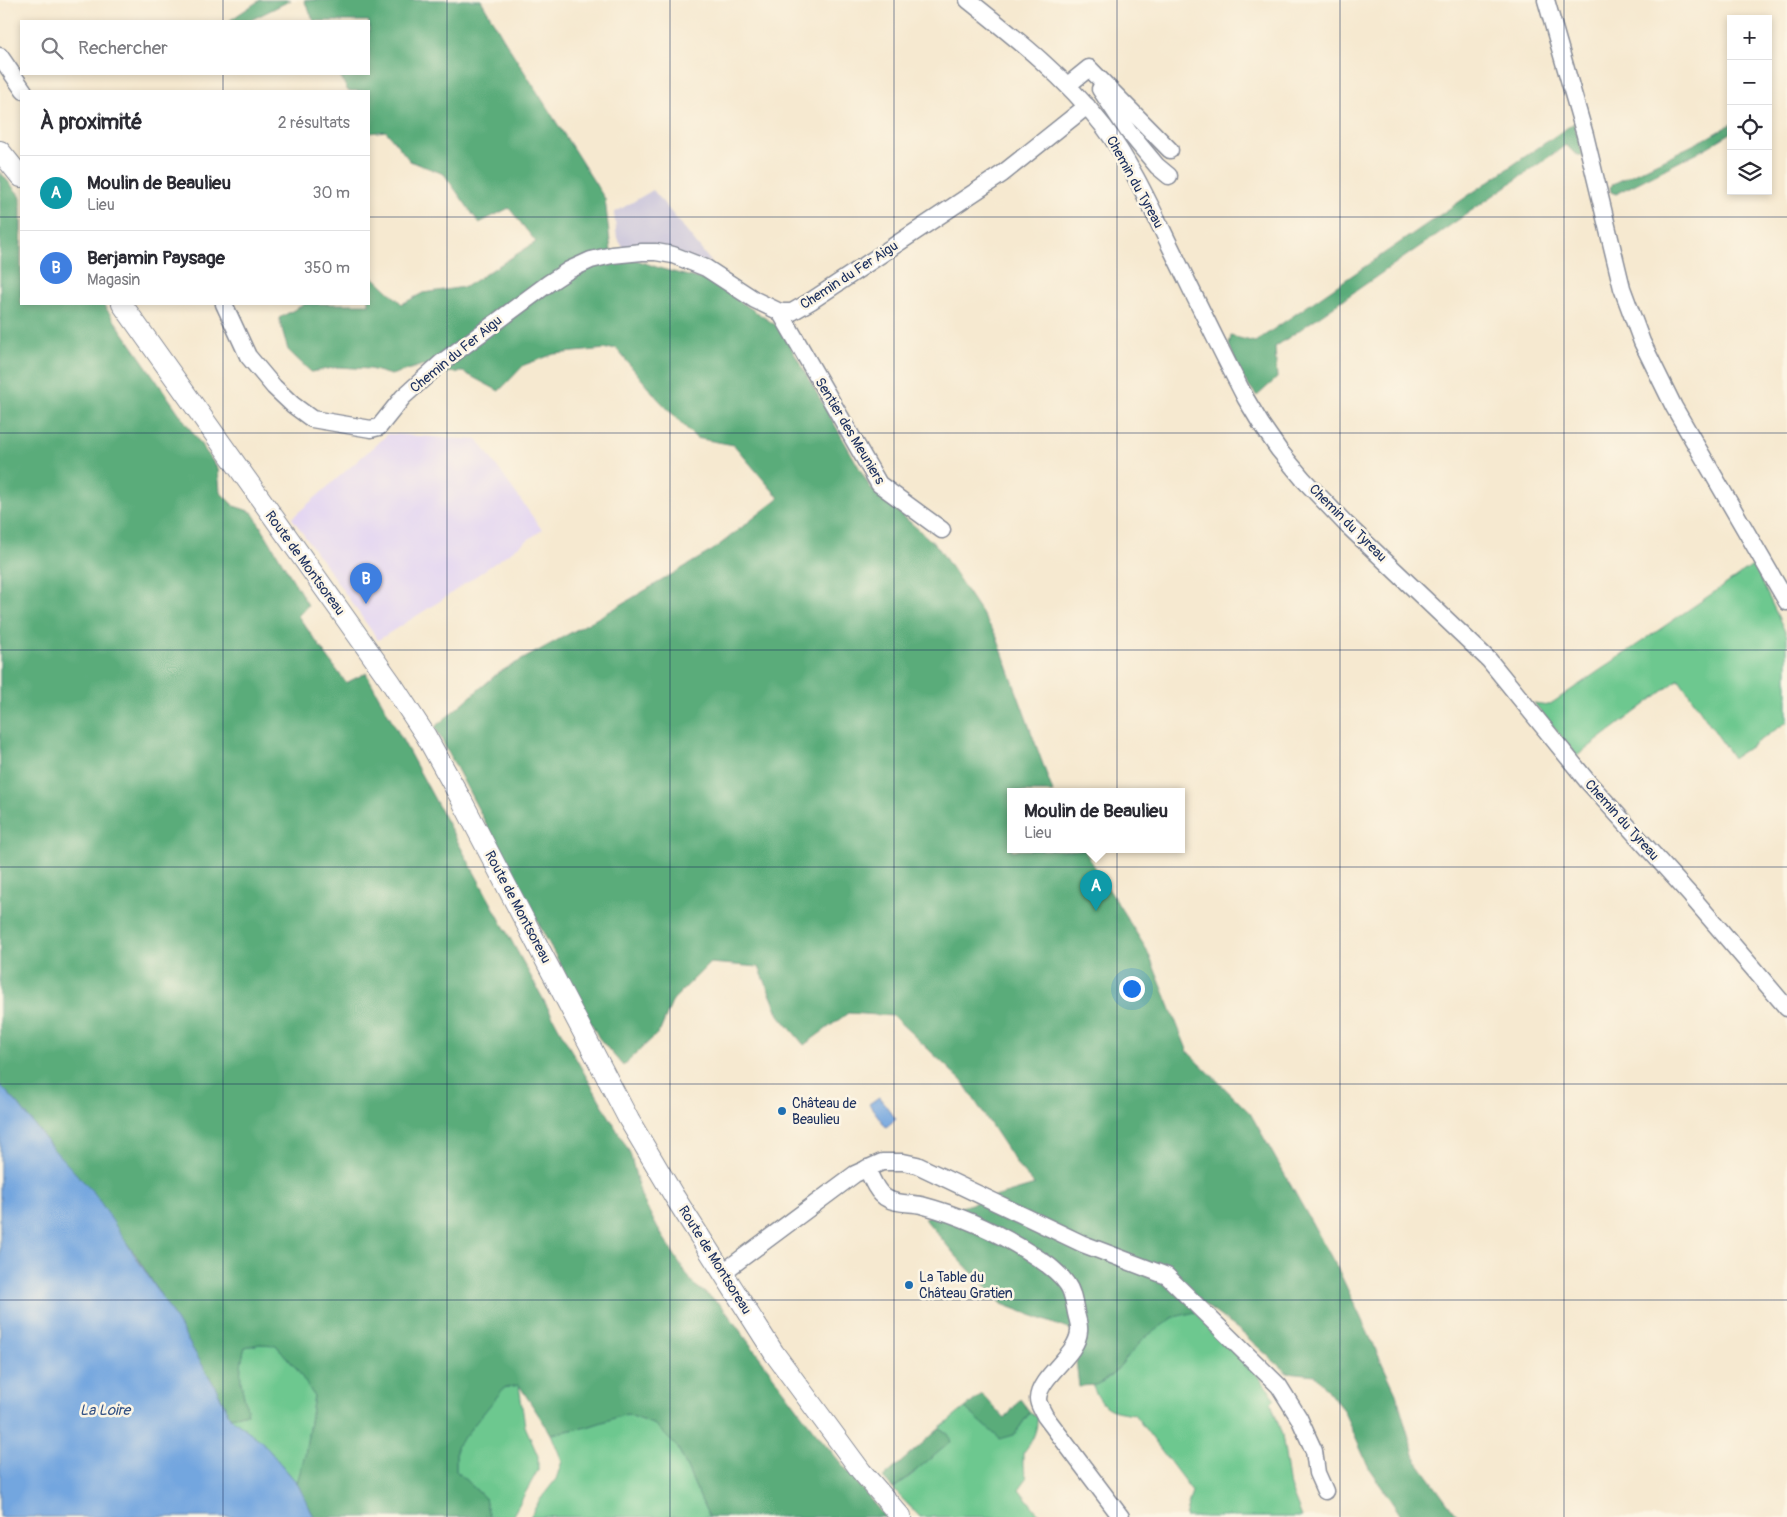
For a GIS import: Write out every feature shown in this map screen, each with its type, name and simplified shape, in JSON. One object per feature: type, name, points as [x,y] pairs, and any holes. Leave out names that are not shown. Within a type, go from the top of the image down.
[{"type":"main road","points":[[0,151],[20,176]]},
{"type":"main road","name":"Route de Montsoreau","points":[[123,305],[390,681],[426,736],[520,910],[629,1120],[722,1273],[774,1353],[849,1455],[901,1517]]},
{"type":"street","name":"Chemin du Tyreau","points":[[968,0],[1041,59],[1087,106],[1109,135],[1138,181],[1246,399],[1279,450],[1303,479],[1346,524],[1489,660],[1588,782],[1691,896],[1787,1008]]},
{"type":"street","points":[[1546,0],[1585,135],[1622,288],[1642,342],[1674,407],[1787,602]]},
{"type":"street","points":[[0,56],[23,90]]},
{"type":"street","points":[[1068,85],[1090,68],[1170,150]]},
{"type":"street","points":[[1094,73],[1102,94],[1128,131],[1156,166],[1169,176]]},
{"type":"street","name":"Chemin du Fer Aigu","points":[[224,305],[248,356],[274,387],[307,416],[312,419],[371,429],[379,427],[424,377],[514,308],[569,270],[592,260],[612,255],[642,252],[673,255],[706,268],[755,300],[780,312],[792,312],[1002,174],[1087,106]]},
{"type":"street","name":"Sentier des Meuniers","points":[[780,312],[879,484],[942,530]]},
{"type":"street","points":[[722,1273],[854,1174],[882,1162],[902,1162],[917,1165],[1083,1244],[1167,1276],[1279,1386],[1299,1418],[1314,1451],[1317,1473],[1325,1491]]},
{"type":"street","points":[[868,1168],[874,1184],[887,1199],[929,1208],[986,1228],[1018,1245],[1048,1265],[1068,1285],[1074,1300],[1080,1332],[1074,1347],[1042,1388],[1038,1398],[1046,1416],[1121,1517]]},
{"type":"shaded area","points":[[653,190],[712,263],[623,247],[617,238],[614,213]]},
{"type":"shaded area","points":[[388,434],[478,440],[542,530],[440,601],[378,640],[292,518]]},
{"type":"green space","points":[[260,0],[291,0],[251,20],[230,20]]},
{"type":"green space","points":[[304,0],[481,0],[605,199],[611,251],[662,269],[711,282],[780,328],[870,487],[937,546],[996,635],[1052,788],[1007,788],[1007,853],[1086,853],[1147,950],[1188,1052],[1250,1113],[1338,1269],[1396,1393],[1415,1458],[1458,1517],[1402,1517],[1370,1470],[1343,1410],[1315,1375],[1286,1372],[1239,1330],[1179,1286],[1196,1312],[1174,1317],[1143,1339],[1112,1375],[1096,1385],[1079,1386],[1076,1361],[1086,1336],[1002,1304],[956,1256],[924,1218],[1035,1185],[1020,1169],[962,1081],[893,1016],[848,1013],[804,1045],[779,1015],[759,967],[710,963],[673,1000],[660,1031],[623,1066],[599,1038],[435,727],[498,673],[612,610],[713,550],[779,498],[734,445],[696,438],[658,399],[616,348],[554,354],[524,365],[499,391],[463,372],[438,373],[423,365],[391,375],[370,369],[338,367],[311,372],[288,350],[279,318],[303,305],[370,305],[371,275],[402,304],[423,293],[465,287],[536,242],[509,208],[479,223],[444,174],[410,161],[386,131],[370,133],[370,90],[347,90],[340,75],[370,75],[370,20],[314,20]]},
{"type":"green space","points":[[1574,123],[1583,157],[1574,153],[1566,145],[1275,347],[1277,378],[1257,396],[1241,375],[1229,345],[1231,336],[1255,342]]},
{"type":"green space","points":[[1727,126],[1727,135],[1706,148],[1616,194],[1611,192],[1610,187],[1613,184]]},
{"type":"green space","points":[[0,172],[20,196],[20,305],[104,305],[218,469],[220,492],[234,506],[252,512],[308,605],[298,616],[346,683],[366,673],[567,1043],[630,1153],[641,1196],[658,1229],[693,1284],[721,1305],[812,1428],[885,1517],[709,1517],[678,1448],[655,1425],[627,1414],[587,1427],[551,1434],[519,1385],[504,1388],[456,1447],[456,1471],[485,1498],[489,1517],[314,1517],[297,1483],[305,1455],[314,1396],[296,1368],[276,1345],[260,1344],[245,1347],[241,1365],[241,1380],[248,1413],[230,1417],[217,1390],[136,1255],[18,1104],[0,1085]]},
{"type":"green space","points":[[1754,565],[1787,636],[1787,722],[1733,758],[1679,679],[1577,756],[1534,703],[1549,705]]},
{"type":"green space","points":[[1196,1312],[1252,1368],[1275,1398],[1271,1403],[1282,1435],[1290,1487],[1302,1517],[1185,1517],[1192,1491],[1134,1414],[1112,1410],[1103,1404],[1096,1393],[1092,1385],[1100,1383],[1114,1373],[1147,1335],[1176,1317]]},
{"type":"green space","points":[[260,1344],[276,1345],[296,1368],[314,1395],[305,1455],[297,1483],[261,1441],[230,1417],[248,1413],[243,1395],[241,1365],[245,1347]]},
{"type":"green space","points":[[519,1385],[525,1426],[538,1456],[538,1470],[512,1517],[489,1517],[485,1498],[456,1471],[456,1447],[504,1387]]},
{"type":"green space","points":[[982,1394],[1005,1419],[1020,1399],[1030,1412],[1014,1435],[1000,1439],[965,1408]]},
{"type":"green space","points":[[965,1408],[1014,1435],[1030,1412],[1037,1417],[1034,1436],[1023,1453],[1023,1466],[1027,1478],[1019,1489],[1041,1517],[920,1517],[893,1489],[914,1473],[948,1433],[939,1429]]},
{"type":"green space","points":[[627,1414],[655,1425],[678,1448],[709,1517],[530,1517],[539,1501],[556,1479],[562,1461],[551,1434],[587,1427]]},
{"type":"green space","points":[[939,1429],[948,1433],[951,1442],[893,1489],[883,1478]]},
{"type":"water","name":"La Loire","points":[[0,1085],[18,1104],[53,1149],[95,1194],[165,1302],[217,1390],[230,1417],[261,1441],[297,1483],[314,1517],[0,1517]]},
{"type":"water","points":[[879,1097],[896,1119],[886,1127],[869,1104]]},
{"type":"place","name":"Berjamin Paysage","points":[[366,604]]},
{"type":"place","name":"Moulin de Beaulieu","points":[[1096,911]]},
{"type":"place","name":"Château de Beaulieu","points":[[782,1111]]},
{"type":"place","name":"La Table du Château Gratien","points":[[909,1285]]}]
